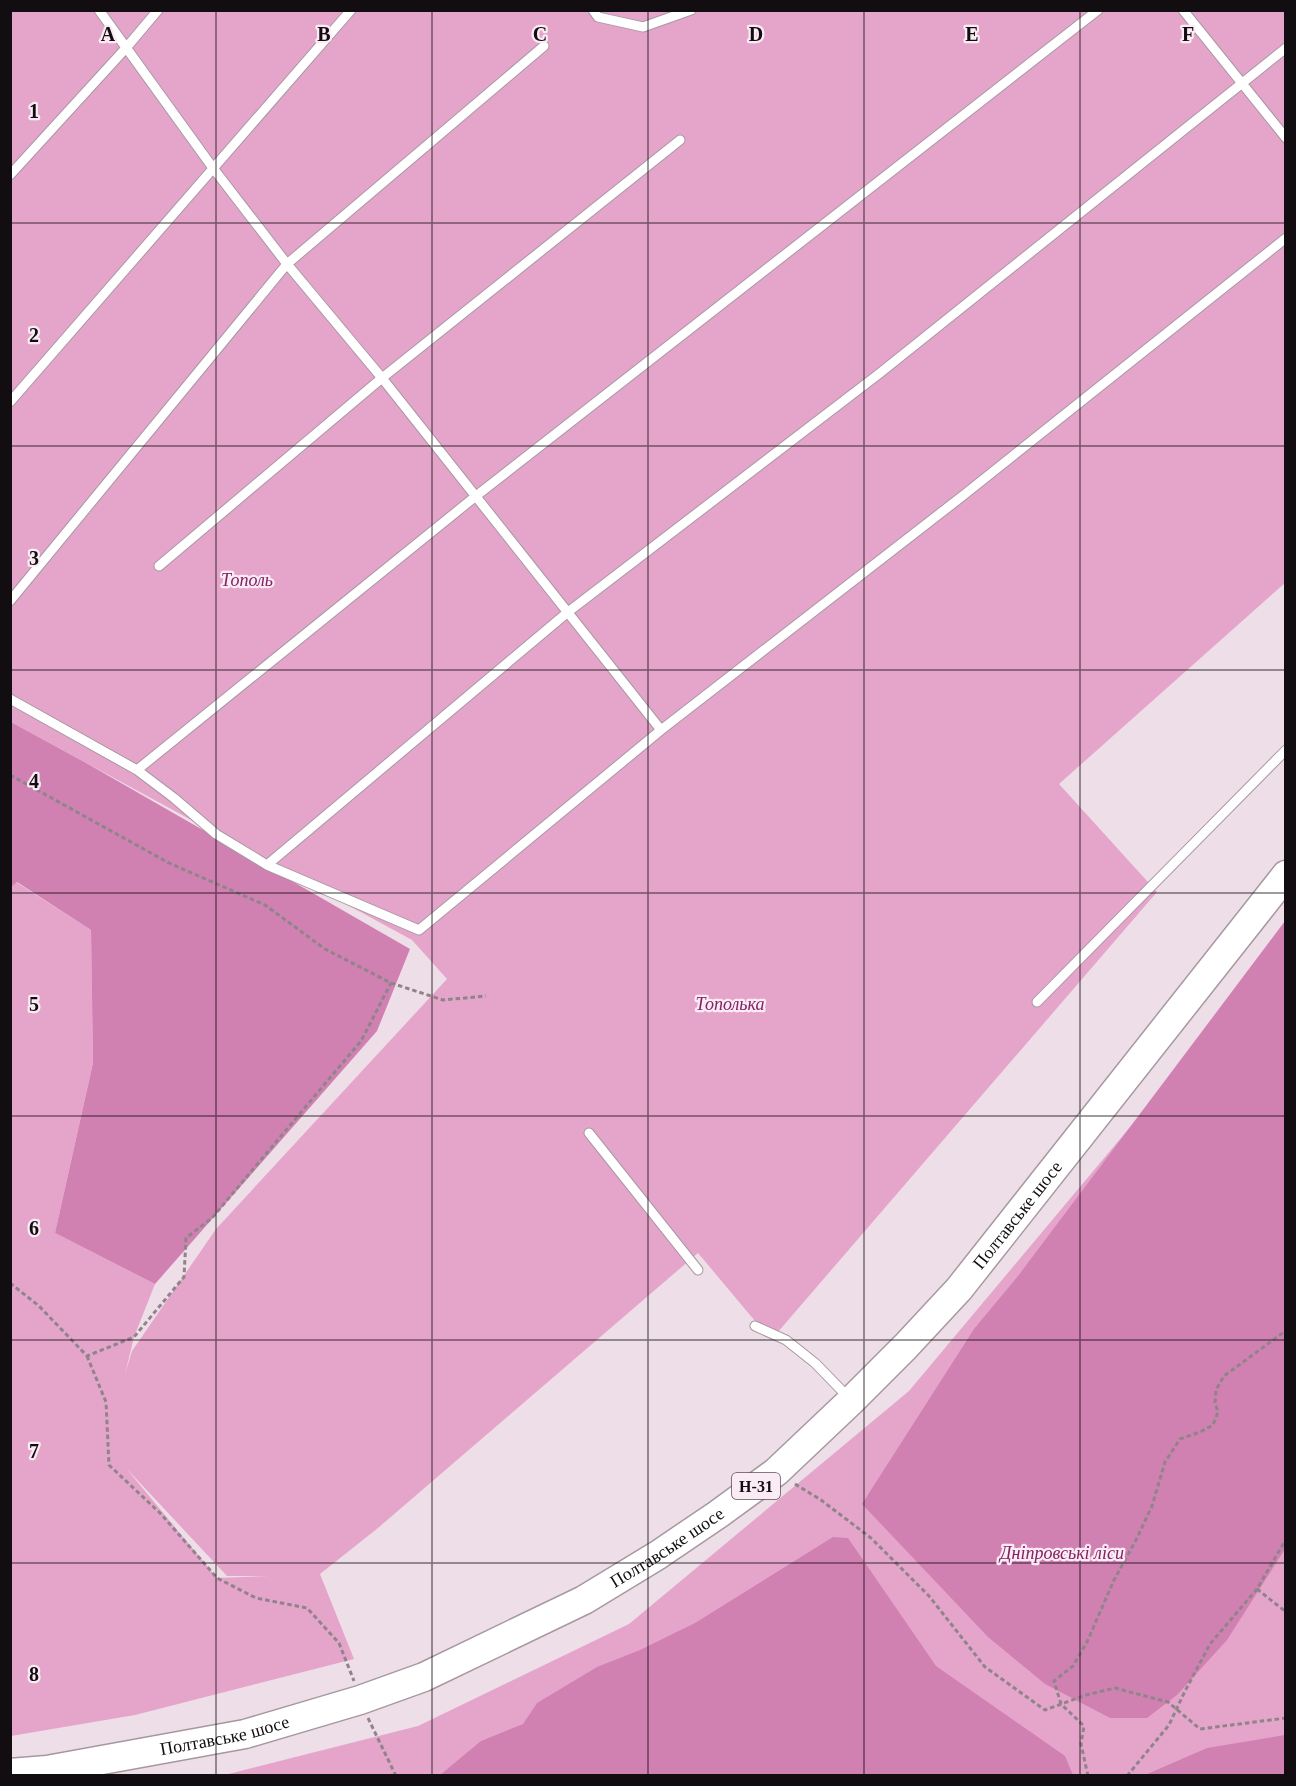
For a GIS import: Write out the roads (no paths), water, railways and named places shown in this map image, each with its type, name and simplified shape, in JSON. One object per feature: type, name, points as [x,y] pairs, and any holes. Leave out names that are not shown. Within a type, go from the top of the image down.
[{"type":"main road","name":"Полтавське шосе","points":[[10,1773],[47,1770],[245,1734],[360,1700],[424,1677],[584,1600],[658,1555],[717,1515],[776,1472],[906,1346],[959,1289],[1286,875]]},
{"type":"lane","points":[[99,10],[213,168],[287,264],[382,378],[661,730]]},
{"type":"lane","points":[[10,175],[158,10]]},
{"type":"lane","points":[[10,402],[351,10]]},
{"type":"lane","points":[[593,10],[598,16],[643,27],[691,10]]},
{"type":"lane","points":[[137,770],[476,496],[1098,10]]},
{"type":"lane","points":[[1183,10],[1286,138]]},
{"type":"lane","points":[[10,601],[287,264],[544,46]]},
{"type":"lane","points":[[267,865],[568,612],[880,373],[1286,48]]},
{"type":"lane","points":[[159,566],[382,378],[680,140]]},
{"type":"lane","points":[[10,699],[137,770],[216,834],[267,865],[419,930],[661,730],[974,486],[1286,238]]},
{"type":"lane","points":[[1037,1002],[1286,750]]},
{"type":"lane","points":[[589,1133],[698,1270]]},
{"type":"lane","points":[[755,1326],[786,1340],[815,1363],[851,1401]]},
{"type":"park label","name":"Тополь","points":[[247,580]]},
{"type":"park label","name":"Тополька","points":[[730,1004]]},
{"type":"park label","name":"Дніпровські ліси","points":[[1062,1553]]}]
